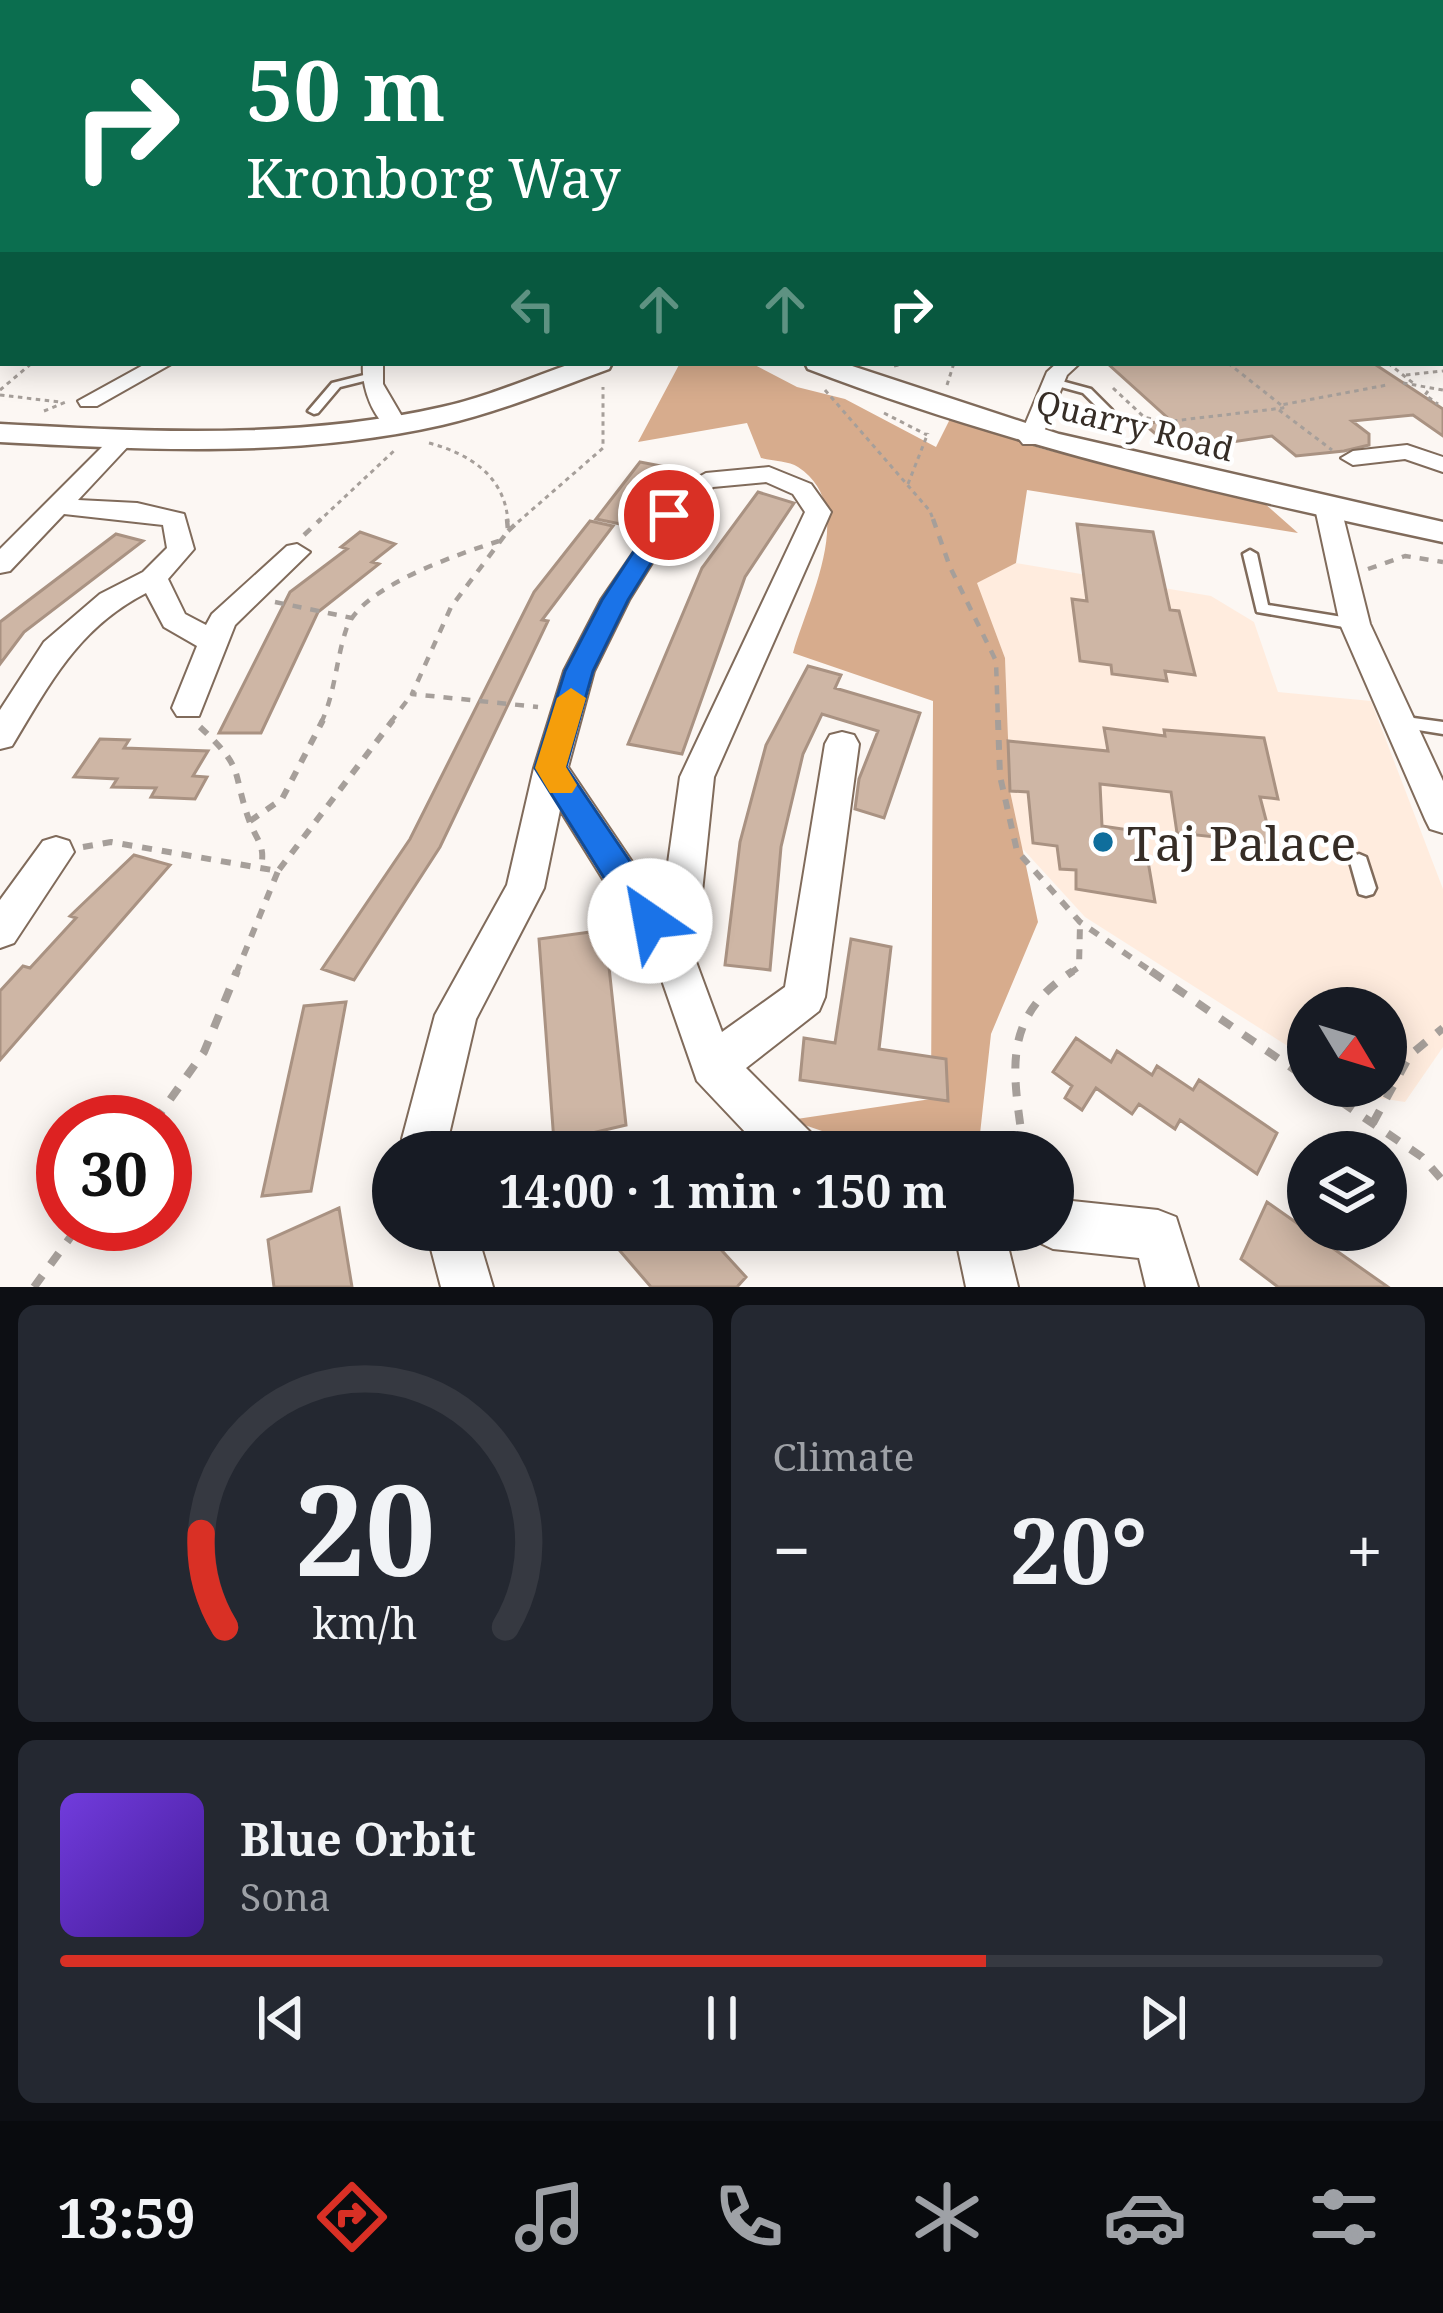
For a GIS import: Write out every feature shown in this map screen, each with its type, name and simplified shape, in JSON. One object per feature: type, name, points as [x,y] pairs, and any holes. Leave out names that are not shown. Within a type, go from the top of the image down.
[{"type":"street","points":[[86,404],[157,366]]},
{"type":"street","points":[[1031,439],[1054,382],[1067,366]]},
{"type":"street","points":[[373,369],[390,430]]},
{"type":"street","points":[[0,433],[274,441],[390,430],[607,370]]},
{"type":"street","name":"Quarry Road","points":[[816,370],[1031,439],[1443,532]]},
{"type":"street","points":[[0,565],[122,440]]},
{"type":"street","points":[[1353,458],[1407,452],[1443,465]]},
{"type":"street","points":[[427,1131],[456,1015],[525,888],[550,768],[579,671],[615,600],[686,494],[715,478],[754,474],[782,478],[809,496],[818,512],[743,668],[698,777],[676,959]]},
{"type":"street","points":[[0,737],[56,649],[110,600],[152,578],[182,549],[175,520],[137,511],[60,506]]},
{"type":"street","points":[[1328,508],[1355,624],[1443,819]]},
{"type":"street","points":[[188,708],[223,621],[298,547]]},
{"type":"street","points":[[152,578],[174,620],[214,643]]},
{"type":"street","points":[[713,1066],[804,998],[842,744]]},
{"type":"street","points":[[550,768],[676,959],[713,1066],[776,1131]]},
{"type":"street","points":[[0,931],[56,853]]},
{"type":"street","points":[[1074,1226],[1158,1235],[1172,1287]]},
{"type":"street","points":[[457,1251],[467,1287]]},
{"type":"street","points":[[984,1251],[992,1287]]},
{"type":"lane","points":[[314,411],[336,385],[373,369]]},
{"type":"lane","points":[[1054,382],[1087,391],[1106,410]]},
{"type":"lane","points":[[1250,554],[1262,609],[1355,624]]},
{"type":"lane","points":[[1399,722],[1443,728]]},
{"type":"lane","points":[[1359,862],[1366,888]]},
{"type":"path","points":[[0,392],[29,366]]},
{"type":"path","points":[[945,390],[952,366]]},
{"type":"path","points":[[1231,366],[1343,458],[1353,458]]},
{"type":"path","points":[[1392,366],[1428,391],[1443,390]]},
{"type":"path","points":[[173,1095],[204,1052],[278,871],[412,694],[429,647],[454,603],[508,531],[603,448],[607,370]]},
{"type":"path","points":[[816,370],[930,511],[950,567],[996,661],[1000,776],[1017,851],[1080,922],[1287,1065]]},
{"type":"path","points":[[1406,375],[1443,371]]},
{"type":"path","points":[[1103,379],[1144,416],[1164,422],[1279,407],[1387,385]]},
{"type":"path","points":[[1403,383],[1413,382]]},
{"type":"path","points":[[1428,391],[1425,395],[1438,404]]},
{"type":"path","points":[[0,392],[86,404]]},
{"type":"path","points":[[908,484],[929,428]]},
{"type":"path","points":[[298,547],[315,520],[391,458],[390,430],[456,449],[475,460],[503,490],[508,531]]},
{"type":"path","points":[[250,820],[282,800],[299,770],[326,713],[352,618],[393,584],[467,548],[499,541]]},
{"type":"path","points":[[1346,589],[1371,566],[1390,557],[1411,554],[1443,562]]},
{"type":"path","points":[[250,597],[352,618]]},
{"type":"path","points":[[412,694],[568,710]]},
{"type":"path","points":[[188,708],[191,718],[240,764],[250,820],[264,843],[260,868]]},
{"type":"path","points":[[56,853],[111,842],[278,871]]},
{"type":"path","points":[[1022,1131],[1012,1042],[1047,984],[1079,967],[1080,922]]},
{"type":"path","points":[[1372,1124],[1410,1055],[1443,1028]]},
{"type":"path","points":[[1348,1107],[1422,1157],[1443,1181]]},
{"type":"path","points":[[34,1287],[60,1251]]},
{"type":"shaded area","points":[[678,366],[757,366],[797,387],[845,399],[936,447],[950,419],[1043,449],[1263,502],[1298,533],[1027,490],[1016,563],[977,583],[1005,658],[1010,791],[1038,922],[991,1034],[980,1131],[822,1131],[790,1120],[931,1099],[933,701],[793,653],[824,555],[825,505],[816,484],[798,467],[761,458],[747,423],[638,442]]},
{"type":"shaded area","points":[[1016,563],[1211,596],[1254,622],[1278,692],[1371,701],[1443,889],[1443,1047],[1407,1099],[1407,987],[1287,987],[1287,1046],[1085,917],[1022,848],[1010,791],[1005,658],[976,583]]},
{"type":"building","points":[[1110,366],[1378,366],[1443,409],[1443,436],[1413,415],[1352,421],[1369,434],[1369,445],[1296,456],[1272,436],[1192,448],[1183,440],[1166,443],[1144,424],[1170,420]]},
{"type":"building","points":[[640,462],[677,469],[635,527],[596,519]]},
{"type":"building","points":[[758,492],[794,503],[745,577],[682,754],[628,744],[702,568]]},
{"type":"building","points":[[590,521],[613,526],[542,620],[548,621],[440,847],[354,980],[322,969],[410,839],[534,592]]},
{"type":"building","points":[[1077,524],[1153,532],[1170,610],[1179,611],[1195,675],[1165,671],[1167,681],[1112,674],[1111,665],[1080,661],[1072,599],[1087,601]]},
{"type":"building","points":[[360,532],[395,544],[372,562],[379,564],[318,612],[261,733],[219,733],[290,592],[347,549],[341,547]]},
{"type":"building","points":[[116,534],[143,541],[24,632],[0,664],[0,622]]},
{"type":"building","points":[[808,666],[841,675],[835,688],[920,713],[884,818],[855,809],[859,779],[878,731],[822,714],[803,754],[781,847],[770,970],[725,965],[740,842],[766,745]]},
{"type":"building","points":[[1104,728],[1165,736],[1164,730],[1264,738],[1278,799],[1260,797],[1272,843],[1177,833],[1171,792],[1100,784],[1102,826],[1143,832],[1155,902],[1076,889],[1076,870],[1060,869],[1057,846],[1033,843],[1028,792],[1010,791],[1008,741],[1108,751]]},
{"type":"building","points":[[100,739],[129,740],[124,748],[208,751],[193,776],[207,777],[195,799],[151,797],[156,788],[112,787],[117,779],[74,777]]},
{"type":"building","points":[[134,855],[170,865],[0,1060],[0,991],[23,966],[30,968],[76,918],[70,916]]},
{"type":"building","points":[[605,930],[626,1125],[601,1131],[553,1131],[539,939]]},
{"type":"building","points":[[851,939],[891,947],[879,1049],[946,1059],[948,1101],[800,1080],[804,1038],[835,1043]]},
{"type":"building","points":[[346,1002],[311,1191],[262,1196],[304,1006]]},
{"type":"building","points":[[1076,1038],[1111,1062],[1117,1051],[1152,1075],[1157,1066],[1193,1090],[1199,1080],[1277,1133],[1257,1174],[1180,1120],[1175,1129],[1139,1104],[1132,1114],[1096,1088],[1082,1110],[1065,1098],[1072,1086],[1053,1072]]},
{"type":"building","points":[[1267,1202],[1287,1216],[1287,1251],[1337,1251],[1388,1287],[1278,1287],[1241,1259]]},
{"type":"building","points":[[339,1208],[352,1287],[274,1287],[268,1240]]},
{"type":"building","points":[[620,1251],[722,1251],[746,1277],[737,1287],[651,1287]]},
{"type":"slow traffic","points":[[561,785],[550,768],[571,698]]},
{"type":"place","name":"Taj Palace","points":[[1103,842]]},
{"type":"route","points":[[650,921],[550,768],[579,671],[615,600],[669,515]]}]
